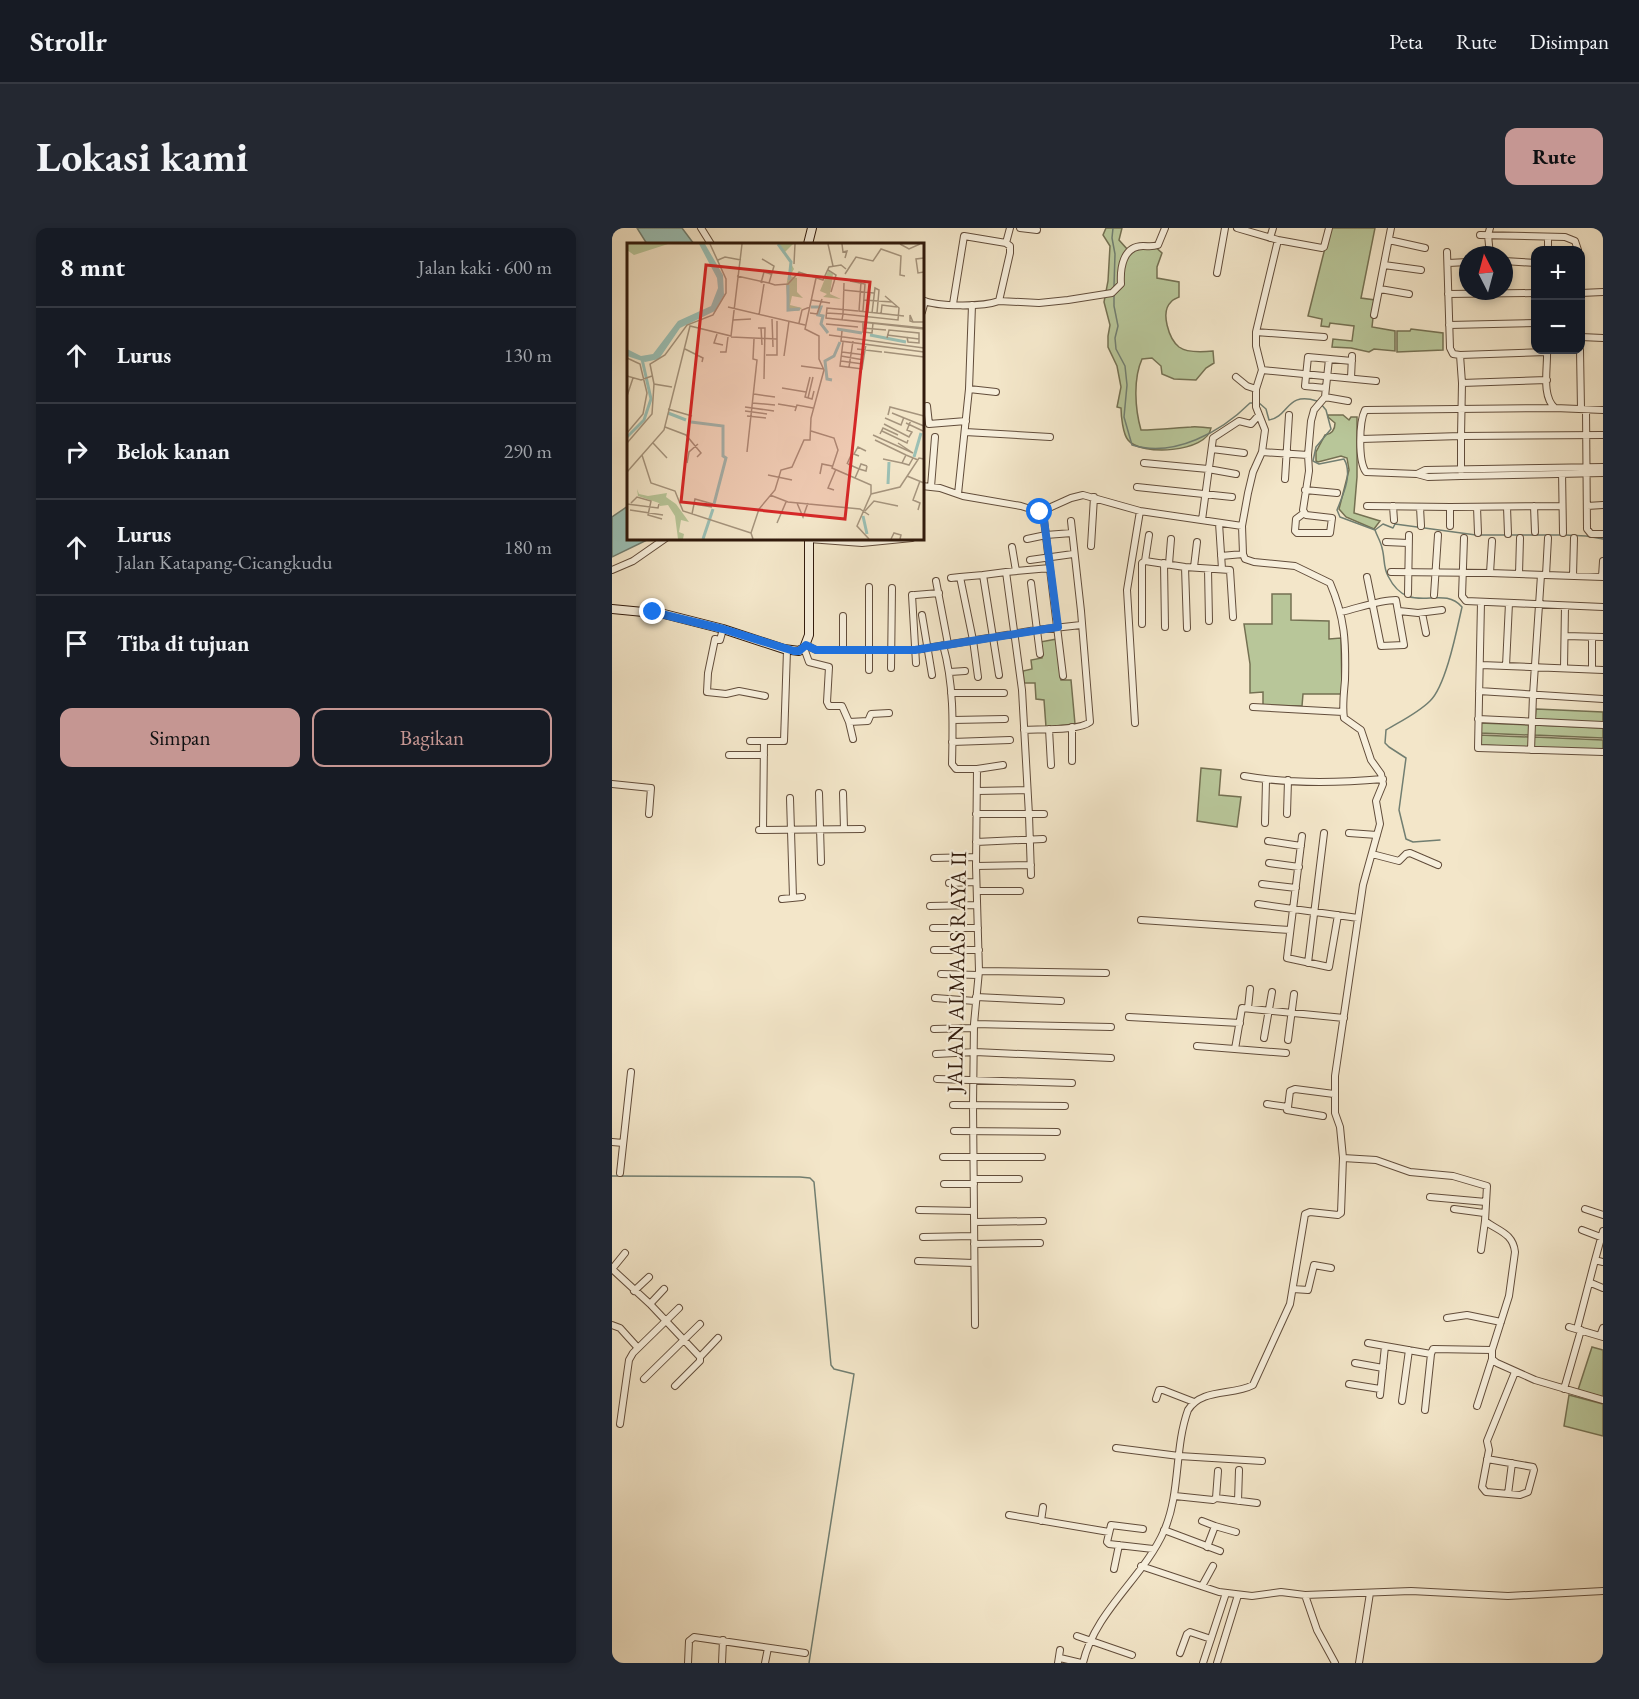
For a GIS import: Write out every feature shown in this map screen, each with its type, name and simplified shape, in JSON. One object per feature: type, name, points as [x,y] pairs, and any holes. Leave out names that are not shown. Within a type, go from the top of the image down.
[{"type":"street","points":[[701,228],[710,243]]},
{"type":"street","points":[[808,243],[812,228]]},
{"type":"street","points":[[1006,243],[1010,228]]},
{"type":"street","points":[[1020,228],[1037,230]]},
{"type":"street","points":[[924,301],[972,305],[1005,300],[1039,303],[1112,293],[1121,284],[1121,265],[1128,254],[1140,246],[1158,245],[1165,228]]},
{"type":"street","points":[[1217,273],[1225,228]]},
{"type":"street","points":[[1237,228],[1278,240],[1322,248],[1329,228]]},
{"type":"street","points":[[1270,238],[1273,228]]},
{"type":"street","points":[[1374,315],[1391,228]]},
{"type":"street","points":[[1484,235],[1490,228]]},
{"type":"street","points":[[1517,237],[1518,228]]},
{"type":"street","points":[[1484,235],[1566,237],[1575,241],[1577,246]]},
{"type":"street","points":[[1484,235],[1487,246]]},
{"type":"street","points":[[953,304],[964,236],[1006,243],[1010,246],[999,301]]},
{"type":"street","points":[[1548,237],[1548,246]]},
{"type":"street","points":[[1060,1650],[1059,1660],[1082,1663],[1103,1618],[1142,1566],[1164,1530],[1174,1496],[1185,1416],[1194,1402],[1207,1395],[1253,1385],[1287,1313],[1305,1214],[1310,1212],[1340,1214],[1343,1158],[1334,1094],[1363,885],[1380,817],[1376,801],[1382,789],[1383,779],[1371,760],[1361,730],[1344,718],[1345,647],[1341,612],[1328,581],[1295,566],[1254,562],[1245,559],[1243,554],[1242,526],[1253,472],[1262,452],[1265,430],[1256,403],[1256,389],[1262,370],[1256,346],[1256,332],[1278,240]]},
{"type":"street","points":[[1389,240],[1425,248]]},
{"type":"street","points":[[1447,252],[1450,352],[1460,355],[1531,352]]},
{"type":"street","points":[[1513,262],[1531,263]]},
{"type":"street","points":[[1448,264],[1459,263]]},
{"type":"street","points":[[1384,265],[1420,270]]},
{"type":"street","points":[[1380,289],[1409,294]]},
{"type":"street","points":[[1585,293],[1603,292]]},
{"type":"street","points":[[1448,294],[1531,293]]},
{"type":"street","points":[[958,494],[969,389],[972,305]]},
{"type":"street","points":[[1449,325],[1531,323]]},
{"type":"street","points":[[1256,332],[1324,337]]},
{"type":"street","points":[[1585,338],[1603,338]]},
{"type":"street","points":[[1547,354],[1548,399],[1555,408]]},
{"type":"street","points":[[1580,354],[1588,435],[1586,471],[1588,532],[1603,534]]},
{"type":"street","points":[[1303,394],[1309,355],[1329,359],[1352,359],[1351,378]]},
{"type":"street","points":[[1460,355],[1461,473]]},
{"type":"street","points":[[1305,513],[1311,421],[1316,407],[1324,399],[1329,359]]},
{"type":"street","points":[[1262,370],[1376,381]]},
{"type":"street","points":[[1236,377],[1247,386],[1256,389]]},
{"type":"street","points":[[1462,383],[1547,380]]},
{"type":"street","points":[[1305,386],[1325,388]]},
{"type":"street","points":[[969,389],[996,392]]},
{"type":"street","points":[[1324,399],[1348,400]]},
{"type":"street","points":[[927,406],[929,424],[966,421]]},
{"type":"street","points":[[1603,410],[1555,408],[1365,410],[1362,417],[1361,439],[1362,467],[1366,472],[1417,474],[1428,477],[1461,473],[1586,471],[1603,473]]},
{"type":"street","points":[[1285,479],[1289,415]]},
{"type":"street","points":[[1202,520],[1213,438],[1239,421],[1251,424],[1259,416]]},
{"type":"street","points":[[965,432],[1050,437]]},
{"type":"street","points":[[1361,439],[1603,435]]},
{"type":"street","points":[[931,487],[935,436]]},
{"type":"street","points":[[1212,449],[1244,453]]},
{"type":"street","points":[[1262,452],[1308,455]]},
{"type":"street","points":[[1144,463],[1236,474]]},
{"type":"street","points":[[1586,471],[1603,467]]},
{"type":"street","points":[[1562,472],[1563,533]]},
{"type":"street","points":[[924,486],[1043,512],[1078,496],[1094,497],[1140,511],[1242,526]]},
{"type":"street","points":[[1137,486],[1232,497]]},
{"type":"street","points":[[1305,490],[1337,493]]},
{"type":"street","points":[[1091,546],[1094,497]]},
{"type":"street","points":[[1587,506],[1603,505]]},
{"type":"street","points":[[1367,506],[1562,506]]},
{"type":"street","points":[[1393,506],[1394,520]]},
{"type":"street","points":[[1534,506],[1535,532]]},
{"type":"street","points":[[1420,507],[1421,526]]},
{"type":"street","points":[[1450,507],[1450,526]]},
{"type":"street","points":[[1477,507],[1478,533]]},
{"type":"street","points":[[1507,507],[1508,534]]},
{"type":"street","points":[[1135,723],[1127,590],[1140,511]]},
{"type":"street","points":[[1043,512],[1063,676]]},
{"type":"street","points":[[1305,513],[1332,518],[1330,533],[1297,533],[1295,531],[1296,519],[1305,513]]},
{"type":"street","points":[[1024,730],[1072,728],[1087,725],[1090,722],[1071,521]]},
{"type":"street","points":[[1219,523],[1222,569]]},
{"type":"street","points":[[1027,539],[1046,534],[1072,533]]},
{"type":"street","points":[[1142,624],[1142,563],[1146,561],[1149,535]]},
{"type":"street","points":[[1408,594],[1409,535]]},
{"type":"street","points":[[1434,595],[1438,535]]},
{"type":"street","points":[[1464,538],[1461,596],[1468,601],[1603,607]]},
{"type":"street","points":[[1519,574],[1520,538]]},
{"type":"street","points":[[1531,750],[1539,604],[1548,538]]},
{"type":"street","points":[[1573,576],[1574,538]]},
{"type":"street","points":[[1166,627],[1166,563],[1171,539]]},
{"type":"street","points":[[612,570],[633,561],[663,540]]},
{"type":"street","points":[[612,609],[664,614],[723,629],[787,650],[799,651],[805,646],[809,635],[809,540]]},
{"type":"street","points":[[822,540],[862,543],[892,540]]},
{"type":"street","points":[[1490,573],[1492,541]]},
{"type":"street","points":[[1194,567],[1197,542]]},
{"type":"street","points":[[1386,542],[1408,543]]},
{"type":"street","points":[[1012,547],[1016,571]]},
{"type":"street","points":[[1030,560],[1073,554]]},
{"type":"street","points":[[1221,556],[1243,554]]},
{"type":"street","points":[[1146,561],[1231,571],[1233,617]]},
{"type":"street","points":[[1391,572],[1602,577],[1603,561]]},
{"type":"street","points":[[1185,567],[1187,628]]},
{"type":"street","points":[[951,578],[1050,568]]},
{"type":"street","points":[[1208,569],[1209,621]]},
{"type":"street","points":[[1006,572],[1022,690],[1031,875]]},
{"type":"street","points":[[983,575],[999,675]]},
{"type":"street","points":[[960,577],[978,677]]},
{"type":"street","points":[[1341,612],[1373,604],[1396,600],[1404,645],[1382,647],[1373,604],[1366,577]]},
{"type":"street","points":[[936,581],[950,672],[953,767],[977,769],[1003,765]]},
{"type":"street","points":[[1031,584],[1040,654]]},
{"type":"street","points":[[869,587],[869,670]]},
{"type":"street","points":[[891,668],[892,588]]},
{"type":"street","points":[[916,663],[913,595],[939,592]]},
{"type":"street","points":[[1482,602],[1478,748],[1603,752]]},
{"type":"street","points":[[1506,666],[1509,603]]},
{"type":"street","points":[[1564,668],[1565,606]]},
{"type":"street","points":[[1399,611],[1422,613],[1442,610]]},
{"type":"street","points":[[1422,613],[1426,633]]},
{"type":"street","points":[[922,615],[932,675]]},
{"type":"street","points":[[843,616],[843,650]]},
{"type":"street","points":[[805,646],[816,650],[915,650],[993,636],[1081,625]]},
{"type":"street","points":[[723,629],[720,640],[715,639],[708,673],[707,692],[739,691],[765,696]]},
{"type":"street","points":[[1565,636],[1603,637]]},
{"type":"street","points":[[1592,669],[1593,637]]},
{"type":"street","points":[[805,646],[809,662],[830,667],[826,702],[829,706],[842,706],[853,739]]},
{"type":"street","points":[[750,741],[784,741],[787,650]]},
{"type":"street","points":[[1481,665],[1603,670]]},
{"type":"street","points":[[950,672],[965,670]]},
{"type":"street","points":[[1479,692],[1603,699]]},
{"type":"street","points":[[951,693],[1004,693]]},
{"type":"street","points":[[1253,707],[1343,712]]},
{"type":"street","points":[[849,722],[868,720],[871,714],[889,713]]},
{"type":"street","points":[[953,720],[1005,719]]},
{"type":"street","points":[[1478,719],[1603,725]]},
{"type":"street","points":[[1072,728],[1072,761]]},
{"type":"street","points":[[1049,729],[1051,765]]},
{"type":"street","points":[[952,742],[1010,740]]},
{"type":"street","points":[[764,741],[761,830],[862,829]]},
{"type":"street","points":[[729,755],[764,755]]},
{"type":"street","name":"JALAN ALMAAS RAYA II","points":[[975,1325],[973,1105],[975,999],[979,950],[976,882],[977,769]]},
{"type":"street","points":[[1244,776],[1266,780],[1383,779]]},
{"type":"street","points":[[1265,824],[1266,780]]},
{"type":"street","points":[[1287,814],[1288,780]]},
{"type":"street","points":[[612,784],[651,788],[649,814]]},
{"type":"street","points":[[977,791],[1027,790]]},
{"type":"street","points":[[819,793],[821,862]]},
{"type":"street","points":[[843,794],[843,829]]},
{"type":"street","points":[[790,798],[793,897]]},
{"type":"street","points":[[976,814],[1044,814]]},
{"type":"street","points":[[1308,963],[1324,833]]},
{"type":"street","points":[[1349,833],[1377,835]]},
{"type":"street","points":[[1302,836],[1287,958],[1326,967],[1331,965],[1338,915]]},
{"type":"street","points":[[976,842],[1043,839]]},
{"type":"street","points":[[1268,841],[1301,846]]},
{"type":"street","points":[[1372,854],[1399,861],[1408,853],[1438,864]]},
{"type":"street","points":[[934,858],[976,857]]},
{"type":"street","points":[[1269,863],[1299,867]]},
{"type":"street","points":[[976,866],[1031,865]]},
{"type":"street","points":[[949,883],[976,882]]},
{"type":"street","points":[[1262,884],[1296,888]]},
{"type":"street","points":[[977,891],[1020,891]]},
{"type":"street","points":[[782,898],[802,897]]},
{"type":"street","points":[[1258,904],[1358,918]]},
{"type":"street","points":[[930,906],[977,905]]},
{"type":"street","points":[[1142,920],[1290,930]]},
{"type":"street","points":[[933,928],[978,928]]},
{"type":"street","points":[[934,950],[979,950]]},
{"type":"street","points":[[941,975],[1106,973]]},
{"type":"street","points":[[1248,1008],[1250,989]]},
{"type":"street","points":[[1264,1038],[1272,992]]},
{"type":"street","points":[[1288,1040],[1294,994]]},
{"type":"street","points":[[935,998],[1061,1001]]},
{"type":"street","points":[[1235,1049],[1242,1008],[1344,1018]]},
{"type":"street","points":[[1129,1017],[1240,1023]]},
{"type":"street","points":[[934,1029],[974,1026],[1111,1027]]},
{"type":"street","points":[[1197,1046],[1286,1053]]},
{"type":"street","points":[[936,1054],[975,1052],[1111,1058]]},
{"type":"street","points":[[620,1173],[631,1071]]},
{"type":"street","points":[[937,1079],[1072,1083]]},
{"type":"street","points":[[1286,1119],[1290,1091],[1334,1094]]},
{"type":"street","points":[[1267,1104],[1323,1116]]},
{"type":"street","points":[[953,1105],[1065,1106]]},
{"type":"street","points":[[954,1131],[1057,1132]]},
{"type":"street","points":[[612,1142],[623,1143]]},
{"type":"street","points":[[943,1157],[1042,1157]]},
{"type":"street","points":[[1343,1158],[1368,1158],[1415,1173],[1461,1177],[1487,1186],[1481,1250]]},
{"type":"street","points":[[944,1184],[1019,1179]]},
{"type":"street","points":[[1430,1197],[1486,1202]]},
{"type":"street","points":[[1454,1209],[1484,1213]]},
{"type":"street","points":[[1585,1209],[1603,1215]]},
{"type":"street","points":[[919,1210],[974,1210]]},
{"type":"street","points":[[974,1222],[1042,1221]]},
{"type":"street","points":[[1477,1406],[1513,1280],[1515,1245],[1510,1238],[1485,1221]]},
{"type":"street","points":[[1564,1389],[1602,1236],[1582,1230]]},
{"type":"street","points":[[923,1237],[974,1236]]},
{"type":"street","points":[[974,1244],[1040,1243]]},
{"type":"street","points":[[625,1252],[612,1269],[650,1304],[700,1357]]},
{"type":"street","points":[[1595,1260],[1603,1262]]},
{"type":"street","points":[[918,1261],[974,1263]]},
{"type":"street","points":[[1293,1289],[1308,1290],[1314,1265],[1331,1268]]},
{"type":"street","points":[[634,1291],[649,1277]]},
{"type":"street","points":[[1591,1283],[1603,1288]]},
{"type":"street","points":[[650,1304],[664,1289]]},
{"type":"street","points":[[620,1425],[627,1365],[638,1348],[679,1308]]},
{"type":"street","points":[[1447,1318],[1467,1315],[1501,1322]]},
{"type":"street","points":[[644,1379],[700,1324]]},
{"type":"street","points":[[612,1325],[620,1328],[638,1348]]},
{"type":"street","points":[[1569,1327],[1602,1337],[1603,1328]]},
{"type":"street","points":[[675,1386],[700,1361],[700,1357],[718,1338]]},
{"type":"street","points":[[1368,1342],[1431,1354]]},
{"type":"street","points":[[1349,1384],[1380,1392],[1385,1346]]},
{"type":"street","points":[[1425,1410],[1431,1351],[1437,1348],[1492,1350]]},
{"type":"street","points":[[1402,1401],[1409,1350]]},
{"type":"street","points":[[1492,1359],[1535,1380],[1603,1400]]},
{"type":"street","points":[[1355,1363],[1383,1368]]},
{"type":"street","points":[[1487,1459],[1533,1467],[1528,1492],[1520,1495],[1483,1490],[1487,1441],[1515,1372]]},
{"type":"street","points":[[1156,1399],[1159,1390],[1163,1390],[1194,1402]]},
{"type":"street","points":[[1116,1448],[1179,1456],[1262,1461]]},
{"type":"street","points":[[1508,1494],[1512,1463]]},
{"type":"street","points":[[1238,1501],[1239,1470]]},
{"type":"street","points":[[1215,1498],[1218,1471]]},
{"type":"street","points":[[1174,1496],[1257,1503]]},
{"type":"street","points":[[1041,1521],[1043,1507]]},
{"type":"street","points":[[1009,1515],[1108,1532]]},
{"type":"street","points":[[1202,1521],[1236,1532]]},
{"type":"street","points":[[1143,1529],[1111,1525],[1107,1538],[1109,1544],[1152,1549]]},
{"type":"street","points":[[1207,1546],[1215,1526]]},
{"type":"street","points":[[1164,1530],[1220,1551]]},
{"type":"street","points":[[1114,1569],[1119,1545]]},
{"type":"street","points":[[1142,1566],[1158,1573],[1238,1595],[1411,1591],[1508,1596],[1603,1591]]},
{"type":"street","points":[[1205,1587],[1213,1566]]},
{"type":"street","points":[[1203,1663],[1226,1593]]},
{"type":"street","points":[[1359,1663],[1370,1593]]},
{"type":"street","points":[[1217,1663],[1238,1595]]},
{"type":"street","points":[[1305,1595],[1317,1629],[1335,1663]]},
{"type":"street","points":[[1180,1653],[1190,1632],[1211,1639]]},
{"type":"street","points":[[1077,1636],[1132,1655]]},
{"type":"street","points":[[688,1663],[689,1643],[692,1637],[805,1653]]},
{"type":"street","points":[[722,1663],[723,1640]]},
{"type":"street","points":[[765,1663],[768,1648]]},
{"type":"green space","points":[[1106,228],[1122,228],[1119,240],[1128,250],[1144,243],[1152,244],[1162,253],[1157,267],[1157,278],[1179,282],[1179,297],[1172,301],[1166,312],[1167,325],[1172,338],[1179,347],[1186,350],[1213,351],[1214,363],[1206,368],[1196,380],[1174,379],[1162,374],[1161,366],[1152,358],[1142,359],[1137,376],[1136,404],[1141,430],[1211,428],[1207,436],[1198,443],[1186,447],[1158,450],[1135,445],[1126,437],[1121,408],[1117,407],[1121,387],[1117,366],[1108,347],[1110,325],[1104,302],[1110,246],[1103,235]]},
{"type":"green space","points":[[1330,228],[1375,228],[1361,298],[1375,300],[1372,327],[1395,331],[1395,351],[1374,349],[1369,352],[1332,347],[1333,339],[1352,341],[1354,326],[1330,323],[1329,327],[1321,326],[1322,319],[1308,316]]},
{"type":"green space","points":[[1411,329],[1443,333],[1443,350],[1397,352],[1397,331],[1410,331]]},
{"type":"green space","points":[[1328,415],[1343,415],[1349,420],[1351,417],[1357,417],[1357,477],[1354,513],[1380,521],[1374,529],[1346,517],[1339,509],[1349,470],[1347,458],[1341,456],[1316,461],[1316,452],[1325,435],[1334,427],[1335,423]]},
{"type":"green space","points":[[1272,594],[1291,594],[1291,620],[1329,621],[1329,639],[1341,638],[1342,694],[1303,694],[1302,706],[1263,705],[1263,692],[1250,693],[1250,664],[1244,624],[1272,624]]},
{"type":"green space","points":[[1057,639],[1061,680],[1071,680],[1075,724],[1046,727],[1044,700],[1036,699],[1035,683],[1024,683],[1023,671],[1032,669],[1031,660],[1042,658],[1040,642]]},
{"type":"green space","points":[[1536,709],[1603,712],[1603,723],[1535,720]]},
{"type":"green space","points":[[1480,723],[1530,725],[1529,735],[1480,733]]},
{"type":"green space","points":[[1534,725],[1603,728],[1603,738],[1534,735]]},
{"type":"green space","points":[[1479,735],[1529,737],[1529,747],[1479,745]]},
{"type":"green space","points":[[1534,737],[1603,740],[1603,750],[1533,748]]},
{"type":"green space","points":[[1201,768],[1221,770],[1219,795],[1241,797],[1237,827],[1197,821]]},
{"type":"green space","points":[[1592,1347],[1603,1350],[1603,1397],[1578,1390]]},
{"type":"green space","points":[[1569,1395],[1603,1404],[1603,1436],[1564,1426]]},
{"type":"water","points":[[637,228],[682,228],[693,243],[646,243]]},
{"type":"water","points":[[627,507],[627,540],[647,540],[612,557],[612,517]]},
{"type":"waterway","points":[[1113,228],[1114,286]]},
{"type":"waterway","points":[[1114,294],[1118,326],[1115,338],[1116,349],[1125,366],[1127,385],[1124,417],[1132,445],[1164,448],[1196,440],[1225,424],[1250,403],[1254,403]]},
{"type":"waterway","points":[[1258,402],[1266,409],[1269,420],[1276,418],[1299,399],[1317,401]]},
{"type":"waterway","points":[[1321,404],[1326,410],[1331,429],[1316,447],[1313,461],[1319,464],[1344,459],[1347,465],[1347,478],[1337,510],[1340,517],[1375,530],[1388,576],[1396,588],[1405,595],[1415,598],[1445,598],[1454,600],[1462,607],[1450,657],[1436,694],[1409,717],[1386,730],[1385,743],[1406,758],[1399,810],[1406,839],[1413,842],[1440,840]]},
{"type":"waterway","points":[[1375,530],[1383,524],[1393,528],[1395,524],[1476,535]]},
{"type":"waterway","points":[[1481,535],[1506,535]]},
{"type":"waterway","points":[[1511,535],[1560,535]]},
{"type":"waterway","points":[[1565,535],[1603,539]]},
{"type":"waterway","points":[[612,1176],[800,1177],[810,1178],[814,1182],[831,1365],[834,1369],[854,1374],[809,1663]]},
{"type":"route","points":[[653,612],[723,629],[794,651],[799,651],[806,645],[816,650],[915,650],[1058,627],[1043,512],[1040,512]]}]
